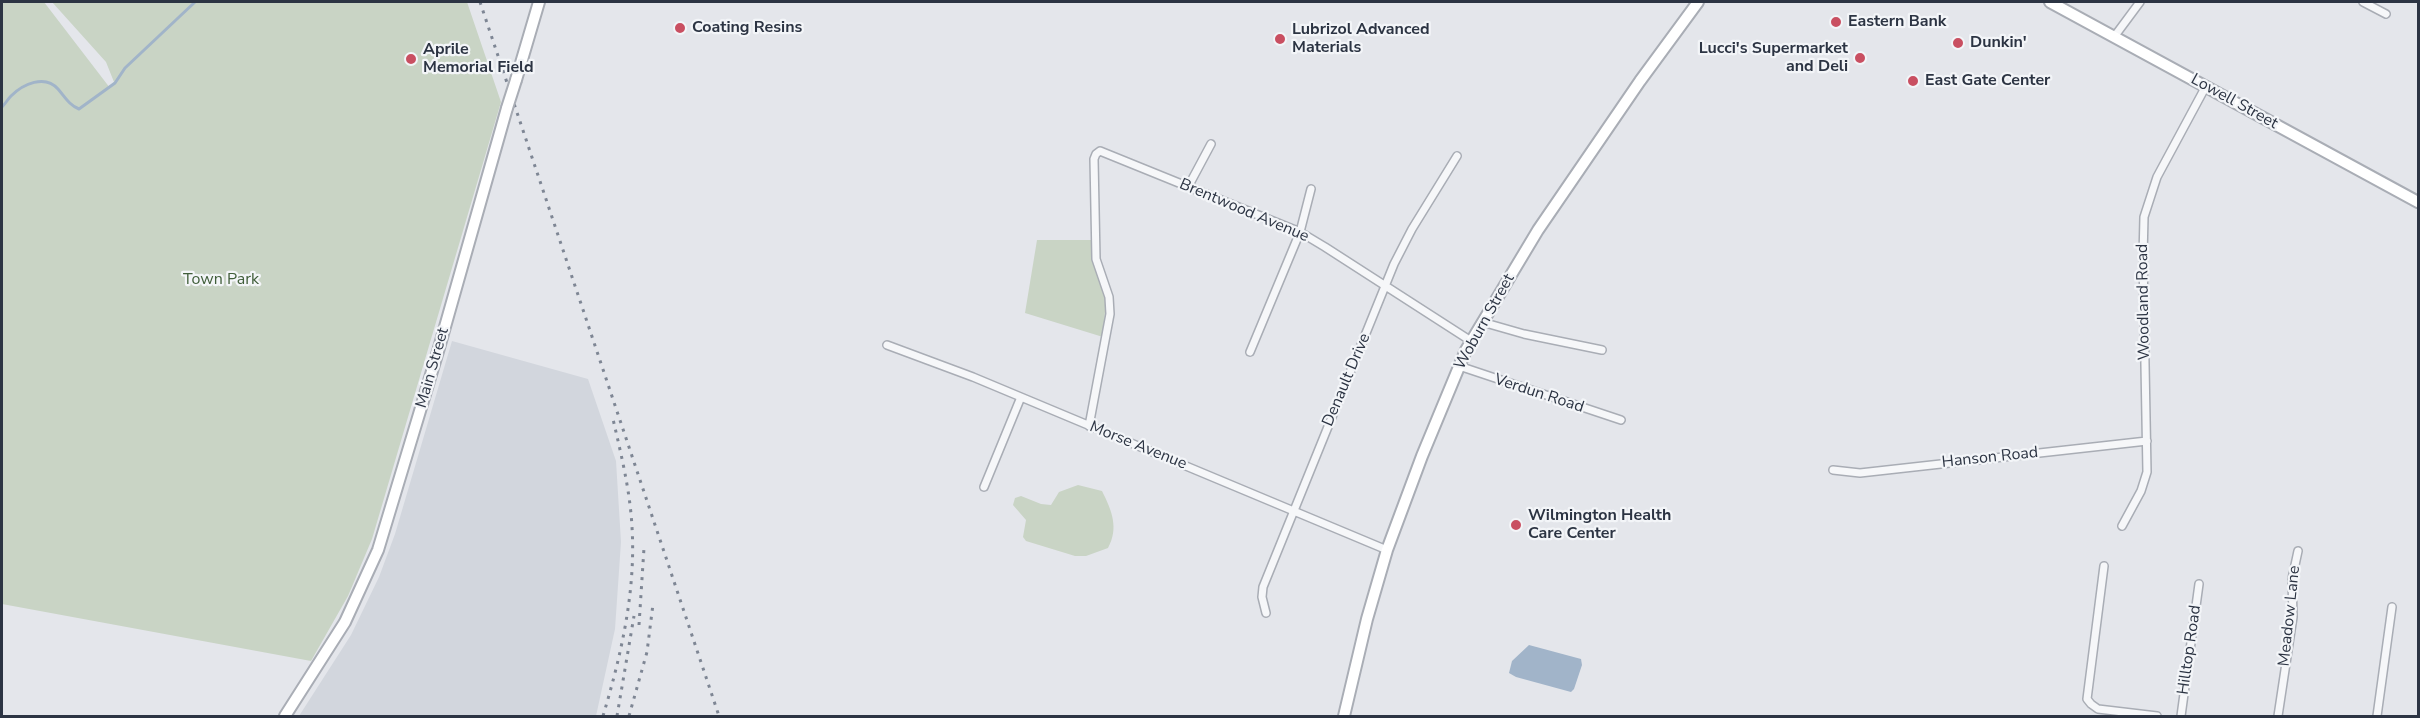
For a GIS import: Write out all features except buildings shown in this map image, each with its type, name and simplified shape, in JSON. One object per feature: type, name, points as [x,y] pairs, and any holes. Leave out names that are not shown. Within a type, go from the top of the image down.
[{"type":"main road","name":"Main Street","points":[[285,717],[352,610],[378,550],[539,2]]},
{"type":"main road","name":"Woburn Street","points":[[1344,717],[1367,619],[1388,550],[1425,448],[1471,341],[1538,230],[1640,81],[1698,2]]},
{"type":"main road","name":"Lowell Street","points":[[2050,2],[2418,202]]},
{"type":"street","points":[[2114,37],[2140,2]]},
{"type":"street","points":[[2363,2],[2386,14]]},
{"type":"street","name":"Woodland Road","points":[[2122,526],[2146,478],[2144,217],[2157,177],[2206,86]]},
{"type":"street","points":[[1188,187],[1211,144]]},
{"type":"street","name":"Brentwood Avenue","points":[[1089,426],[1110,314],[1109,297],[1096,259],[1094,159],[1101,151],[1300,232],[1471,341]]},
{"type":"street","name":"Denault Drive","points":[[1266,613],[1263,589],[1385,286],[1408,234],[1457,156]]},
{"type":"street","points":[[1250,352],[1300,232],[1311,189]]},
{"type":"street","points":[[1482,322],[1524,334],[1602,350]]},
{"type":"street","name":"Morse Avenue","points":[[887,345],[931,360],[1388,550]]},
{"type":"street","name":"Verdun Road","points":[[1459,366],[1540,395],[1621,420]]},
{"type":"street","points":[[984,487],[1021,397]]},
{"type":"street","name":"Hanson Road","points":[[1833,470],[1860,473],[2147,441]]},
{"type":"street","name":"Meadow Lane","points":[[2278,717],[2293,617],[2292,579],[2298,551]]},
{"type":"street","points":[[2104,566],[2087,699],[2101,709],[2157,717]]},
{"type":"street","name":"Hilltop Road","points":[[2181,717],[2199,584]]},
{"type":"street","points":[[2377,717],[2392,608]]},
{"type":"shaded area","points":[[452,341],[588,379],[616,461],[621,542],[615,629],[596,716],[299,716],[351,635],[379,577],[395,534]]},
{"type":"green space","name":"Town Park","points":[[2,2],[44,2],[110,88],[114,82],[106,62],[52,2],[467,2],[501,102],[372,539],[348,596],[311,661],[2,604]]},
{"type":"green space","points":[[1037,240],[1092,240],[1106,299],[1103,337],[1025,313]]},
{"type":"green space","points":[[1078,485],[1102,491],[1106,498],[1114,526],[1108,548],[1086,556],[1075,556],[1026,541],[1023,537],[1026,520],[1013,505],[1015,498],[1021,496],[1041,504],[1051,505],[1059,492]]},
{"type":"water","points":[[1529,645],[1581,659],[1582,665],[1571,692],[1509,673],[1512,661]]},
{"type":"waterway","points":[[2,107],[22,88],[41,81],[53,85],[79,109],[115,83],[125,68],[195,2]]},
{"type":"railway","points":[[480,2],[719,716]]},
{"type":"railway","points":[[603,716],[626,623],[633,551],[625,472],[613,419]]},
{"type":"railway","points":[[639,625],[644,548]]},
{"type":"railway","points":[[629,716],[647,652],[653,604]]},
{"type":"railway","points":[[617,716],[634,616]]},
{"type":"place","name":"Eastern Bank","points":[[1836,22]]},
{"type":"place","name":"Coating Resins","points":[[680,28]]},
{"type":"place","name":"Lubrizol Advanced Materials","points":[[1280,39]]},
{"type":"place","name":"Dunkin'","points":[[1958,43]]},
{"type":"place","name":"Lucci's Supermarket and Deli","points":[[1860,58]]},
{"type":"place","name":"Aprile Memorial Field","points":[[411,59]]},
{"type":"place","name":"East Gate Center","points":[[1913,81]]},
{"type":"place","name":"Wilmington Health Care Center","points":[[1516,525]]}]
